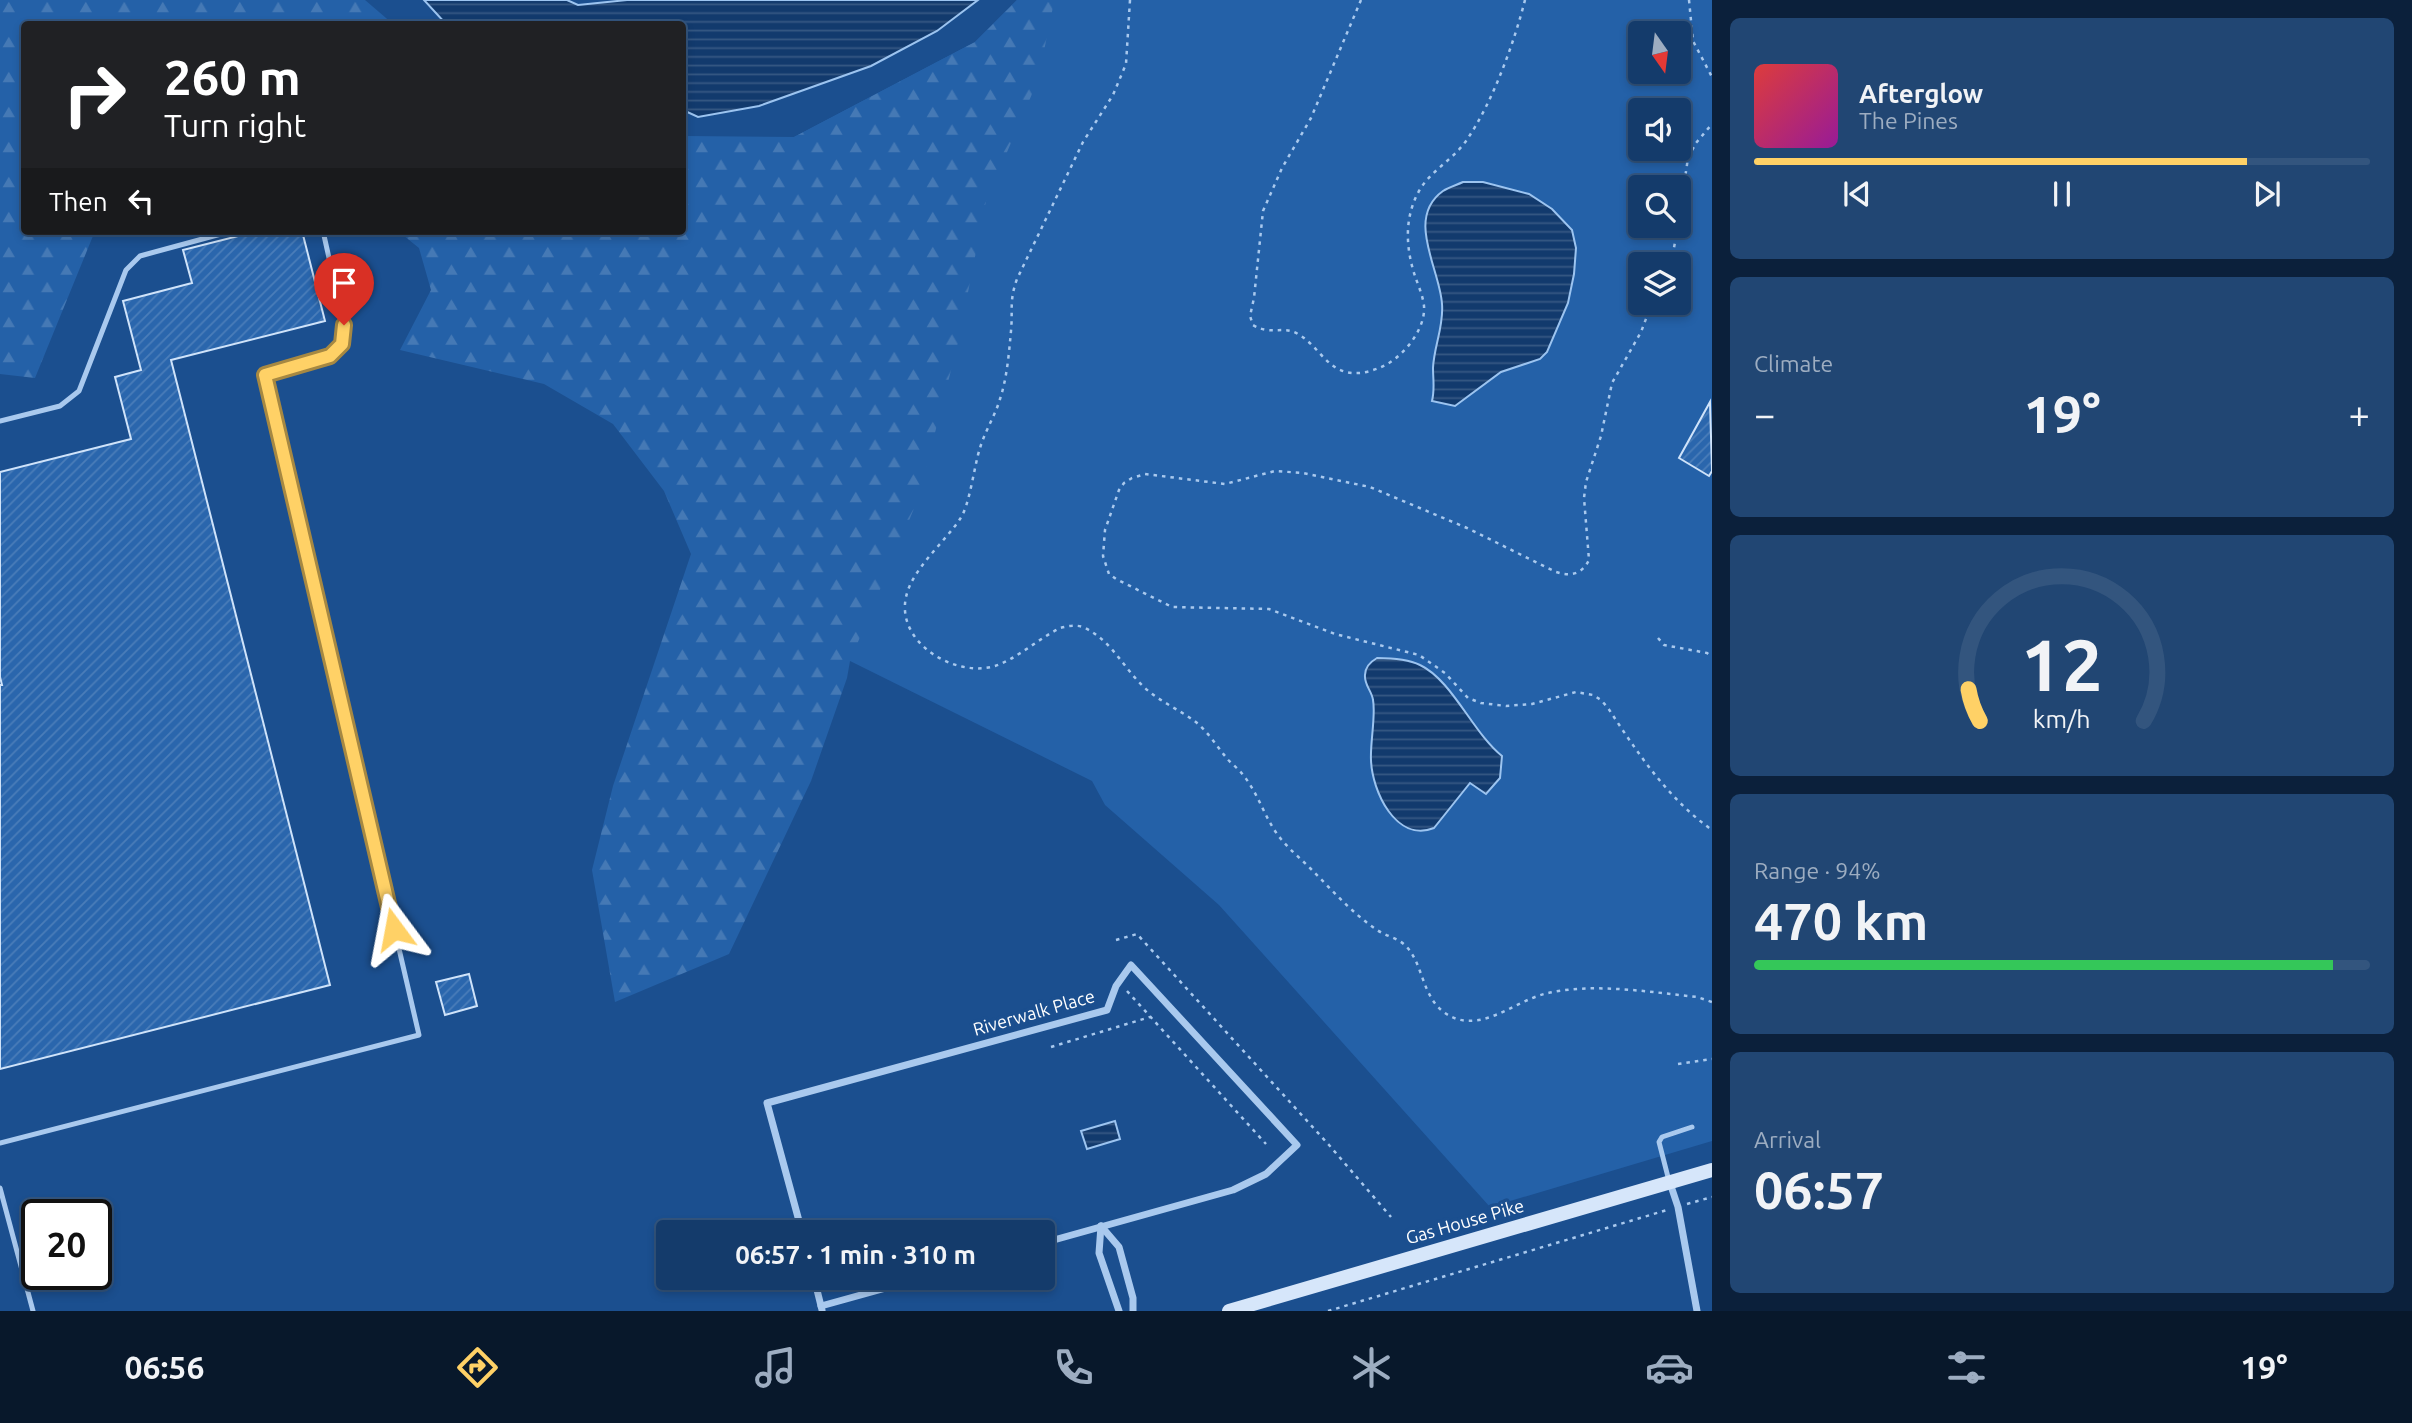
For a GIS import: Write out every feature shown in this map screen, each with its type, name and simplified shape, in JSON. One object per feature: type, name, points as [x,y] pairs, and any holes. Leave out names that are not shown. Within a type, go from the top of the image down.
[{"type":"main road","name":"Gas House Pike","points":[[1229,1311],[1712,1170]]},
{"type":"street","name":"Riverwalk Place","points":[[799,1220],[767,1103],[1107,1010],[1116,986],[1132,965],[1297,1145],[1266,1174],[1233,1190],[1055,1239]]},
{"type":"street","points":[[1670,1182],[1678,1207],[1697,1311]]},
{"type":"street","points":[[1101,1226],[1099,1253],[1119,1311]]},
{"type":"street","points":[[1101,1226],[1119,1247],[1133,1298],[1133,1311]]},
{"type":"street","points":[[817,1290],[822,1309],[883,1290]]},
{"type":"lane","points":[[0,421],[60,406],[79,391],[126,270],[140,256],[217,235]]},
{"type":"lane","points":[[0,1143],[419,1035],[265,375],[330,356],[342,344],[344,325],[324,235]]},
{"type":"lane","points":[[1670,1182],[1659,1142],[1662,1136],[1692,1127]]},
{"type":"lane","points":[[0,1188],[33,1309]]},
{"type":"path","points":[[1130,0],[1126,64],[1113,95],[1083,142],[1017,279],[1011,296],[1011,328],[1000,400],[979,450],[961,518],[909,587],[905,606],[907,627],[928,651],[951,663],[978,668],[996,666],[1060,628],[1071,625],[1083,627],[1096,635],[1112,649],[1145,689],[1195,721],[1208,733],[1226,758],[1245,776],[1280,839],[1346,905],[1379,931],[1405,945],[1426,989],[1446,1013],[1472,1021],[1504,1013],[1530,998],[1581,989],[1698,997],[1712,1002]]},
{"type":"path","points":[[1361,0],[1311,118],[1282,168],[1263,211],[1250,316],[1253,325],[1262,331],[1286,329],[1297,332],[1336,368],[1350,374],[1370,372],[1385,366],[1402,352],[1416,334],[1423,318],[1424,305],[1408,251],[1407,233],[1413,205],[1427,180],[1455,155],[1469,138],[1493,88],[1518,26],[1525,0]]},
{"type":"path","points":[[1689,0],[1693,41],[1712,77]]},
{"type":"path","points":[[1685,175],[1688,158],[1696,143],[1712,124]]},
{"type":"path","points":[[1647,315],[1641,332],[1612,383],[1608,397],[1601,436],[1584,498],[1589,560],[1586,567],[1578,572],[1566,575],[1556,572],[1467,528],[1370,487],[1303,473],[1275,471],[1225,484],[1145,474],[1132,478],[1124,482],[1119,489],[1105,530],[1102,556],[1109,573],[1116,579],[1172,607],[1269,609],[1335,634],[1419,655],[1445,673],[1468,698],[1481,703],[1517,705],[1576,692],[1593,695],[1608,708],[1647,765],[1699,821],[1712,830]]},
{"type":"path","points":[[1658,638],[1664,645],[1707,653],[1712,657]]},
{"type":"path","points":[[1116,940],[1137,934],[1387,1209],[1391,1217]]},
{"type":"path","points":[[1126,990],[1266,1144]]},
{"type":"path","points":[[1051,1047],[1150,1017]]},
{"type":"path","points":[[1678,1064],[1712,1059]]},
{"type":"path","points":[[1328,1311],[1712,1197]]},
{"type":"green space","points":[[0,0],[365,0],[390,21],[21,21],[21,235],[93,235],[35,378],[0,374]]},
{"type":"green space","points":[[1017,0],[1712,0],[1712,1141],[1490,1207],[1219,905],[1105,805],[1092,781],[850,661],[794,137],[975,42]]},
{"type":"green space","points":[[1017,0],[1054,2],[1038,80],[986,201],[958,343],[918,499],[850,661],[847,678],[811,781],[729,954],[615,1002],[592,870],[613,786],[691,554],[664,491],[613,424],[544,384],[400,350],[431,290],[419,248],[403,235],[686,235],[686,136],[794,137],[975,42]]},
{"type":"shaded area","points":[[424,0],[567,0],[578,5],[627,0],[978,0],[937,31],[871,66],[759,106],[698,117],[686,111],[686,21],[443,21]]},
{"type":"shaded area","points":[[1463,182],[1483,182],[1529,194],[1552,209],[1572,230],[1576,248],[1568,303],[1547,352],[1540,359],[1501,372],[1455,406],[1432,401],[1433,368],[1442,320],[1442,304],[1425,229],[1432,202],[1443,191]]},
{"type":"shaded area","points":[[1377,658],[1410,661],[1432,672],[1502,756],[1500,778],[1486,794],[1470,783],[1434,828],[1420,831],[1408,828],[1398,821],[1381,799],[1376,786],[1371,760],[1374,706],[1365,675],[1368,665]]},
{"type":"shaded area","points":[[1115,1121],[1120,1139],[1087,1149],[1081,1131]]},
{"type":"building","points":[[242,235],[303,235],[325,321],[171,360],[330,985],[0,1069],[0,472],[131,439],[115,377],[141,370],[123,301],[192,283],[183,250]]},
{"type":"building","points":[[1710,402],[1712,471],[1709,476],[1679,458]]},
{"type":"building","points":[[469,974],[477,1006],[445,1015],[436,982]]},
{"type":"route","points":[[344,325],[342,344],[330,356],[265,375],[394,929]]}]
